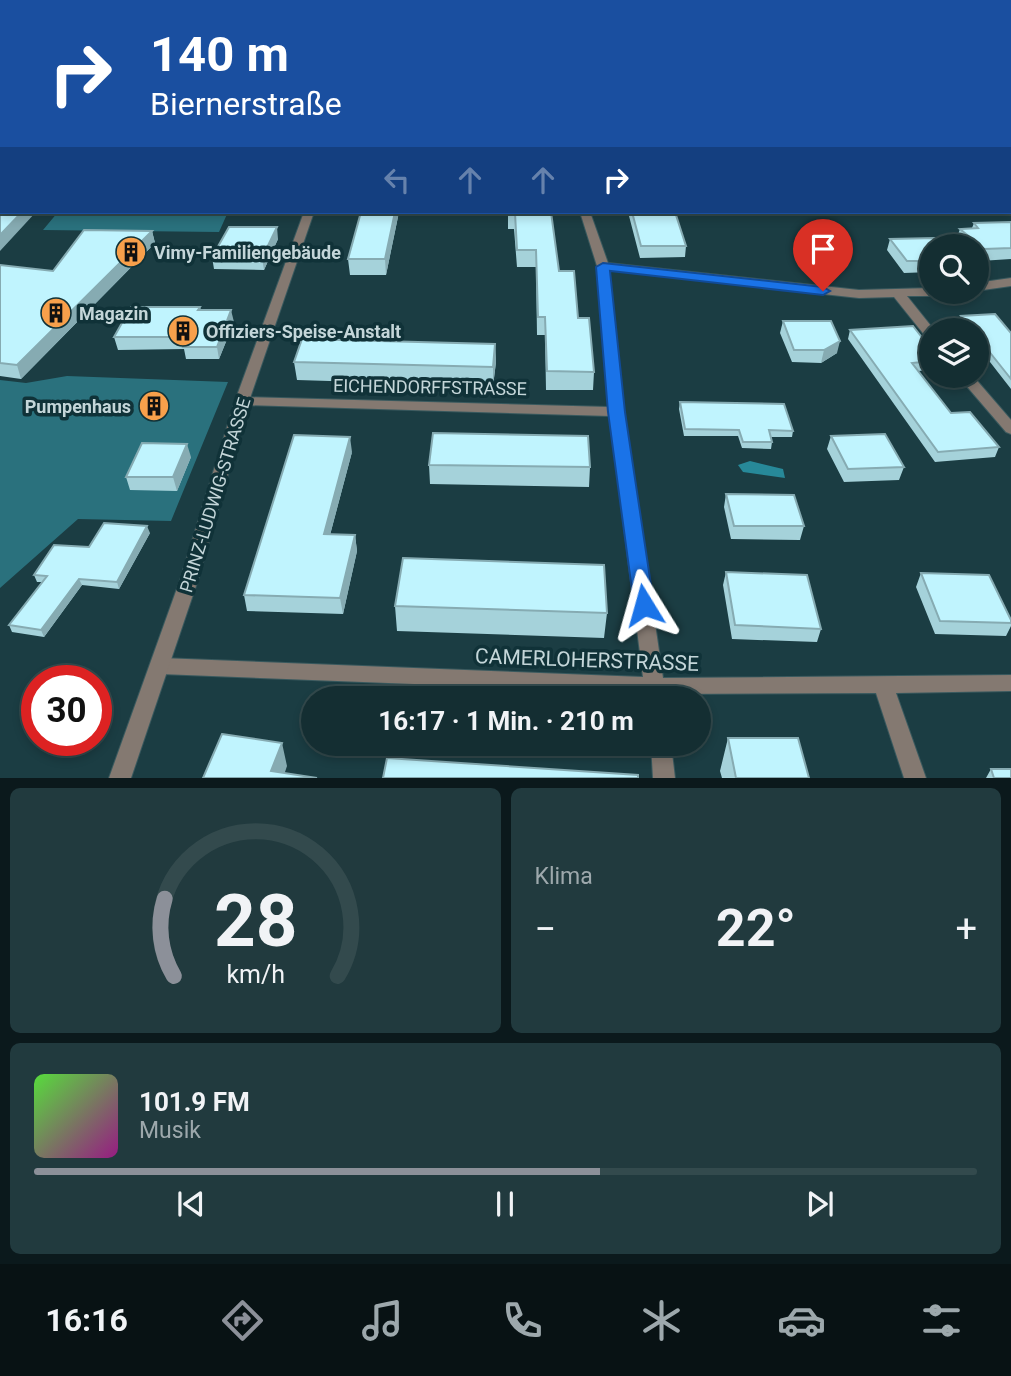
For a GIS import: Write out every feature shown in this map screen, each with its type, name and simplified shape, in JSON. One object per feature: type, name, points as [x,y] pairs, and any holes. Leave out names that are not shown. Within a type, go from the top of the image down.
[{"type":"street","name":"PRINZ-LUDWIG-STRASSE","points":[[120,778],[161,666],[242,401],[308,214]]},
{"type":"street","points":[[586,214],[603,267],[617,412],[654,686]]},
{"type":"street","points":[[603,267],[847,293],[919,293]]},
{"type":"street","points":[[989,285],[1011,282]]},
{"type":"street","points":[[899,295],[919,319]]},
{"type":"street","points":[[975,388],[1011,429]]},
{"type":"street","name":"EICHENDORFFSTRASSE","points":[[242,401],[617,412]]},
{"type":"street","name":"CAMERLOHERSTRASSE","points":[[161,666],[556,686]]},
{"type":"street","name":"CAMERLOHERSTRASSE","points":[[711,690],[1011,683]]},
{"type":"street","points":[[883,685],[915,778]]},
{"type":"street","points":[[662,756],[664,778]]},
{"type":"shaded area","points":[[56,214],[227,214],[219,232],[43,230]]},
{"type":"shaded area","points":[[67,376],[228,382],[171,521],[78,519],[0,588],[0,380],[26,383]]},
{"type":"shaded area","points":[[750,461],[783,469],[785,478],[743,472],[738,465]]},
{"type":"building","points":[[0,214],[20,214],[0,235]]},
{"type":"building","points":[[360,214],[395,214],[385,259],[348,259]]},
{"type":"building","points":[[515,214],[551,214],[559,271],[574,271],[578,318],[589,318],[594,372],[547,371],[545,317],[538,317],[536,250],[517,250]]},
{"type":"building","points":[[633,214],[676,214],[686,246],[641,246]]},
{"type":"building","points":[[1011,222],[1011,248],[989,249],[989,234],[966,234],[960,229],[978,228],[974,223]]},
{"type":"building","points":[[229,227],[277,227],[262,258],[212,257]]},
{"type":"building","points":[[84,230],[152,231],[17,365],[0,363],[0,265],[53,271]]},
{"type":"building","points":[[919,238],[919,261],[907,261],[890,239]]},
{"type":"building","points":[[131,307],[231,310],[217,347],[183,347],[188,337],[114,337]]},
{"type":"building","points":[[995,314],[1011,333],[1011,379],[989,351],[989,318],[961,316]]},
{"type":"building","points":[[783,321],[831,321],[840,341],[824,350],[794,350]]},
{"type":"building","points":[[913,326],[919,334],[919,362],[912,363],[919,372],[919,388],[932,388],[951,413],[970,412],[999,447],[938,452],[850,330]]},
{"type":"building","points":[[302,339],[495,344],[493,367],[294,362]]},
{"type":"building","points":[[680,402],[784,404],[793,431],[769,430],[772,442],[743,442],[739,430],[685,429]]},
{"type":"building","points":[[433,433],[588,436],[590,467],[429,465]]},
{"type":"building","points":[[885,434],[904,467],[848,469],[831,436]]},
{"type":"building","points":[[294,435],[350,437],[324,534],[355,535],[340,598],[244,595]]},
{"type":"building","points":[[142,443],[187,444],[173,477],[126,477]]},
{"type":"building","points":[[726,494],[794,495],[804,526],[734,526]]},
{"type":"building","points":[[104,523],[147,526],[117,582],[79,579],[41,630],[9,625],[47,576],[34,575],[54,545],[89,547]]},
{"type":"building","points":[[403,558],[604,565],[607,613],[395,606]]},
{"type":"building","points":[[726,572],[807,575],[821,629],[735,625]]},
{"type":"building","points":[[921,573],[989,575],[1011,623],[940,621]]},
{"type":"building","points":[[222,734],[282,743],[271,771],[317,778],[203,778]]},
{"type":"building","points":[[728,738],[798,738],[809,778],[736,778]]},
{"type":"building","points":[[387,758],[638,775],[638,778],[383,778]]},
{"type":"building","points":[[991,769],[1011,769],[1011,778],[994,778]]},
{"type":"place","name":"Vimy-Familiengebäude","points":[[131,252]]},
{"type":"place","name":"Magazin","points":[[56,313]]},
{"type":"place","name":"Offiziers-Speise-Anstalt","points":[[183,331]]},
{"type":"place","name":"Pumpenhaus","points":[[154,406]]},
{"type":"route","points":[[644,605],[617,412],[603,267],[823,291]]}]
